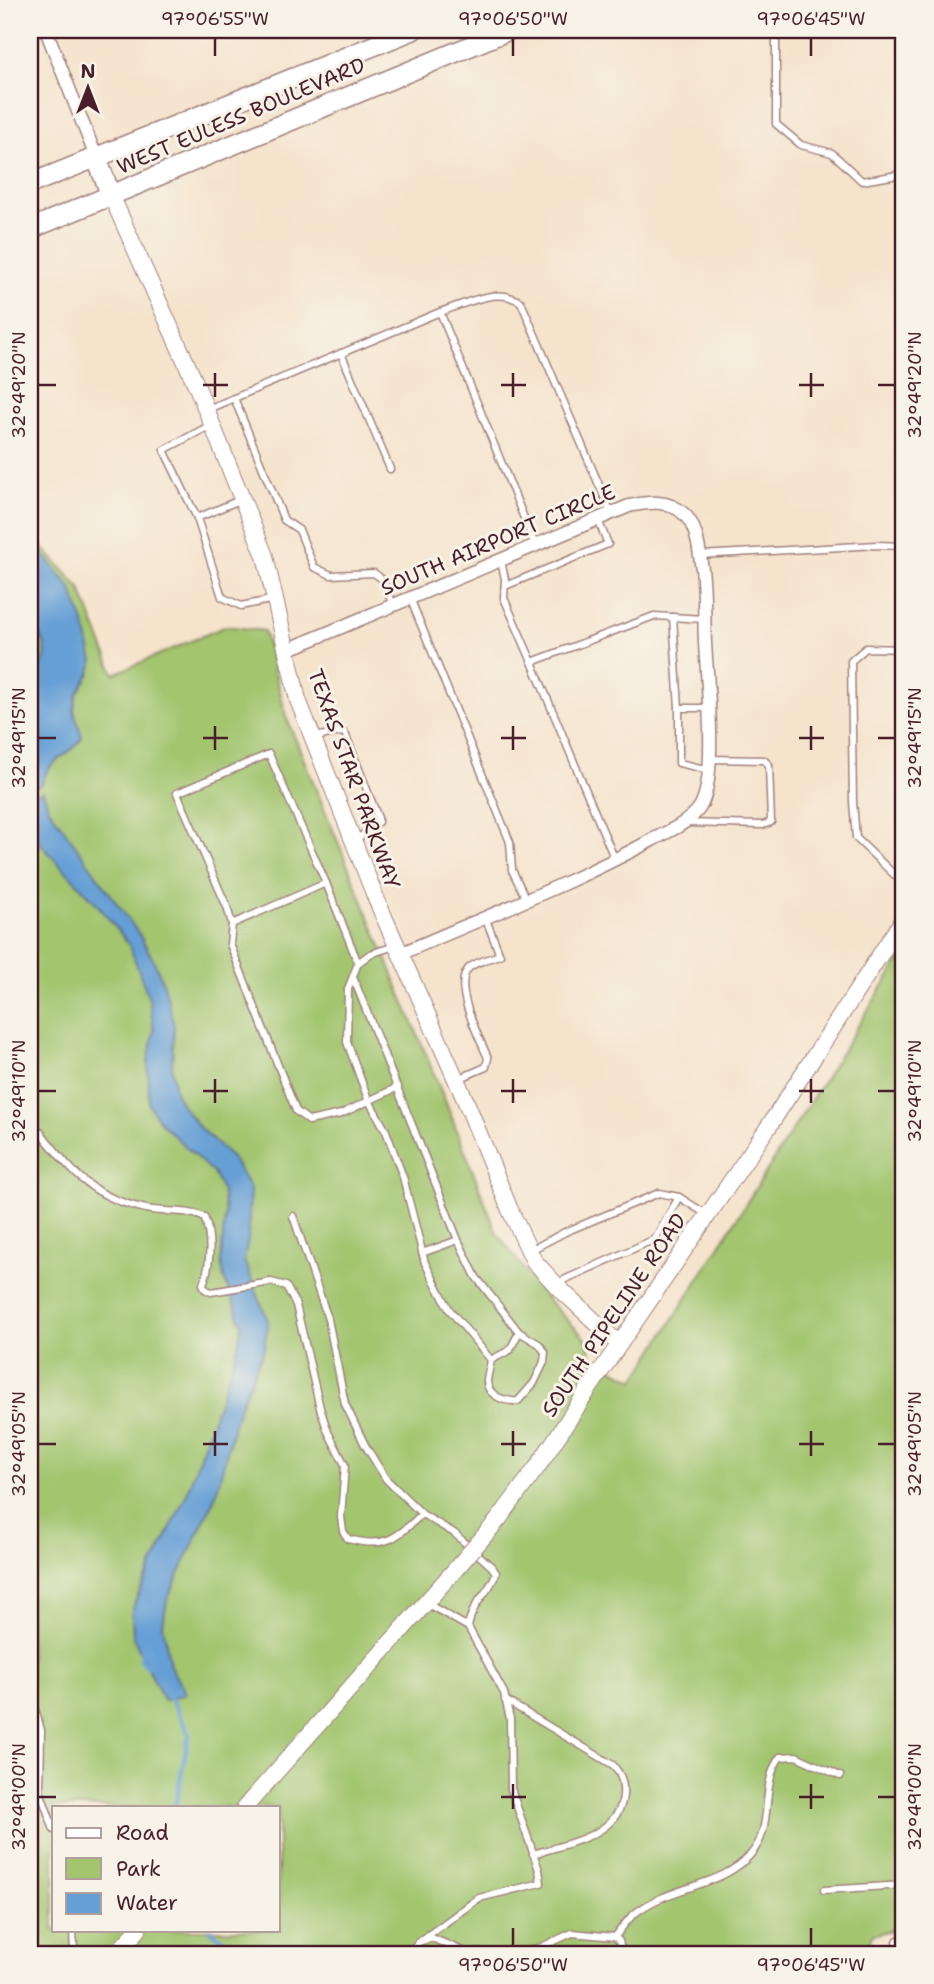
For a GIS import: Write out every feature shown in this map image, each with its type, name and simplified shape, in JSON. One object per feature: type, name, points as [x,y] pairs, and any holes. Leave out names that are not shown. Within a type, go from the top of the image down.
[{"type":"main road","name":"WEST EULESS BOULEVARD","points":[[30,184],[413,30]]},
{"type":"main road","name":"WEST EULESS BOULEVARD","points":[[30,229],[509,30]]},
{"type":"main road","points":[[96,157],[111,195]]},
{"type":"street","points":[[46,30],[96,157]]},
{"type":"street","name":"TEXAS STAR PARKWAY","points":[[111,195],[210,417],[265,556],[298,700],[398,950],[510,1210],[534,1261],[619,1344]]},
{"type":"street","name":"SOUTH AIRPORT CIRCLE","points":[[287,650],[629,506],[646,503],[671,506],[684,514],[694,528],[704,619],[708,708],[709,764],[705,794],[699,807],[684,822],[615,860],[485,917],[398,950]]},
{"type":"street","name":"SOUTH PIPELINE ROAD","points":[[246,1806],[498,1520],[538,1466],[769,1126],[904,918]]},
{"type":"street","points":[[116,1954],[136,1932]]},
{"type":"lane","points":[[776,30],[776,124],[802,145],[832,153],[862,181],[904,174]]},
{"type":"lane","points":[[275,599],[241,606],[222,597],[197,518],[164,450],[234,398],[440,312],[499,294],[521,302],[611,513]]},
{"type":"lane","points":[[440,312],[535,545]]},
{"type":"lane","points":[[341,354],[390,469]]},
{"type":"lane","points":[[234,398],[284,520],[299,530],[314,567],[331,575],[374,573],[382,579],[393,605]]},
{"type":"lane","points":[[197,518],[242,499]]},
{"type":"lane","points":[[505,586],[608,544],[597,519]]},
{"type":"lane","points":[[699,555],[877,545],[904,546]]},
{"type":"lane","points":[[500,560],[505,586],[504,598],[615,860]]},
{"type":"lane","points":[[410,598],[510,842],[512,870],[526,899]]},
{"type":"lane","points":[[532,662],[654,616],[704,619]]},
{"type":"lane","points":[[673,617],[679,708],[678,763],[764,760],[769,765],[771,821],[763,825],[684,822]]},
{"type":"lane","points":[[904,649],[866,648],[851,661],[856,838],[904,884]]},
{"type":"lane","points":[[679,708],[708,708]]},
{"type":"lane","points":[[313,737],[345,733],[378,818],[378,821],[354,842]]},
{"type":"lane","points":[[358,963],[269,754],[177,793],[228,907],[232,924],[230,944],[296,1111],[309,1121],[341,1114],[398,1087]]},
{"type":"lane","points":[[232,924],[326,883]]},
{"type":"lane","points":[[456,1080],[486,1067],[488,1058],[462,986],[462,979],[469,968],[500,955],[485,917]]},
{"type":"lane","points":[[353,976],[458,1240],[476,1277],[519,1332],[539,1344],[545,1352],[544,1362],[534,1383],[518,1401],[507,1402],[491,1392],[487,1382],[491,1360],[449,1309],[422,1253],[386,1131],[368,1099],[347,1042],[348,989],[353,976],[358,963],[370,954],[398,950]]},
{"type":"lane","points":[[30,1120],[85,1184],[125,1204],[149,1210],[192,1212],[204,1217],[209,1236],[206,1277],[203,1284],[205,1289],[211,1292],[271,1282],[286,1286],[296,1305],[320,1408],[328,1432],[345,1465],[341,1517],[343,1531],[348,1539],[364,1543],[389,1541],[422,1514]]},
{"type":"lane","points":[[529,1251],[659,1193],[679,1197],[708,1215]]},
{"type":"lane","points":[[555,1284],[655,1238],[679,1197]]},
{"type":"lane","points":[[293,1216],[328,1319],[345,1404],[365,1445],[386,1479],[422,1514],[454,1533],[496,1573],[477,1600],[470,1614],[468,1627]]},
{"type":"lane","points":[[422,1253],[458,1240]]},
{"type":"lane","points":[[491,1360],[510,1350],[519,1332]]},
{"type":"lane","points":[[410,1954],[419,1942],[479,1899],[541,1883],[511,1789],[512,1741],[505,1700],[468,1627],[426,1603]]},
{"type":"lane","points":[[30,1692],[41,1730],[40,1791],[52,1824]]},
{"type":"lane","points":[[505,1700],[613,1765],[620,1773],[623,1784],[620,1807],[606,1826],[579,1840],[533,1854]]},
{"type":"lane","points":[[615,1937],[632,1916],[656,1901],[736,1869],[753,1853],[760,1840],[766,1816],[770,1777],[780,1758],[796,1756],[840,1776]]},
{"type":"lane","points":[[824,1890],[904,1885]]},
{"type":"lane","points":[[73,1932],[74,1954]]},
{"type":"lane","points":[[419,1942],[432,1938],[467,1953],[522,1952],[539,1948],[572,1933],[615,1937],[619,1941],[622,1954]]},
{"type":"lane","points":[[891,1954],[898,1940],[904,1938]]},
{"type":"green space","points":[[30,534],[80,588],[114,674],[226,626],[264,631],[287,719],[497,1233],[542,1294],[588,1341],[591,1358],[635,1380],[904,953],[904,1927],[872,1935],[866,1954],[30,1954]]},
{"type":"water","points":[[30,539],[71,588],[84,623],[93,661],[90,673],[77,694],[74,710],[82,737],[49,768],[42,784],[30,789],[30,685],[46,654],[44,643],[30,620]]},
{"type":"water","points":[[43,791],[48,807],[139,934],[155,963],[165,988],[174,1026],[172,1069],[175,1091],[199,1127],[232,1158],[250,1188],[248,1240],[244,1260],[268,1321],[264,1349],[238,1410],[215,1497],[167,1600],[163,1624],[170,1666],[186,1694],[164,1701],[133,1637],[132,1608],[185,1498],[236,1353],[242,1324],[224,1278],[221,1261],[225,1213],[222,1190],[213,1173],[161,1123],[149,1105],[148,1062],[154,1031],[149,999],[129,944],[96,903],[43,847],[30,827],[30,797]]},
{"type":"waterway","points":[[30,785],[36,800]]},
{"type":"waterway","points":[[142,1651],[141,1660],[148,1667]]},
{"type":"waterway","points":[[170,1697],[189,1734],[175,1806]]},
{"type":"waterway","points":[[213,1932],[245,1954]]}]
